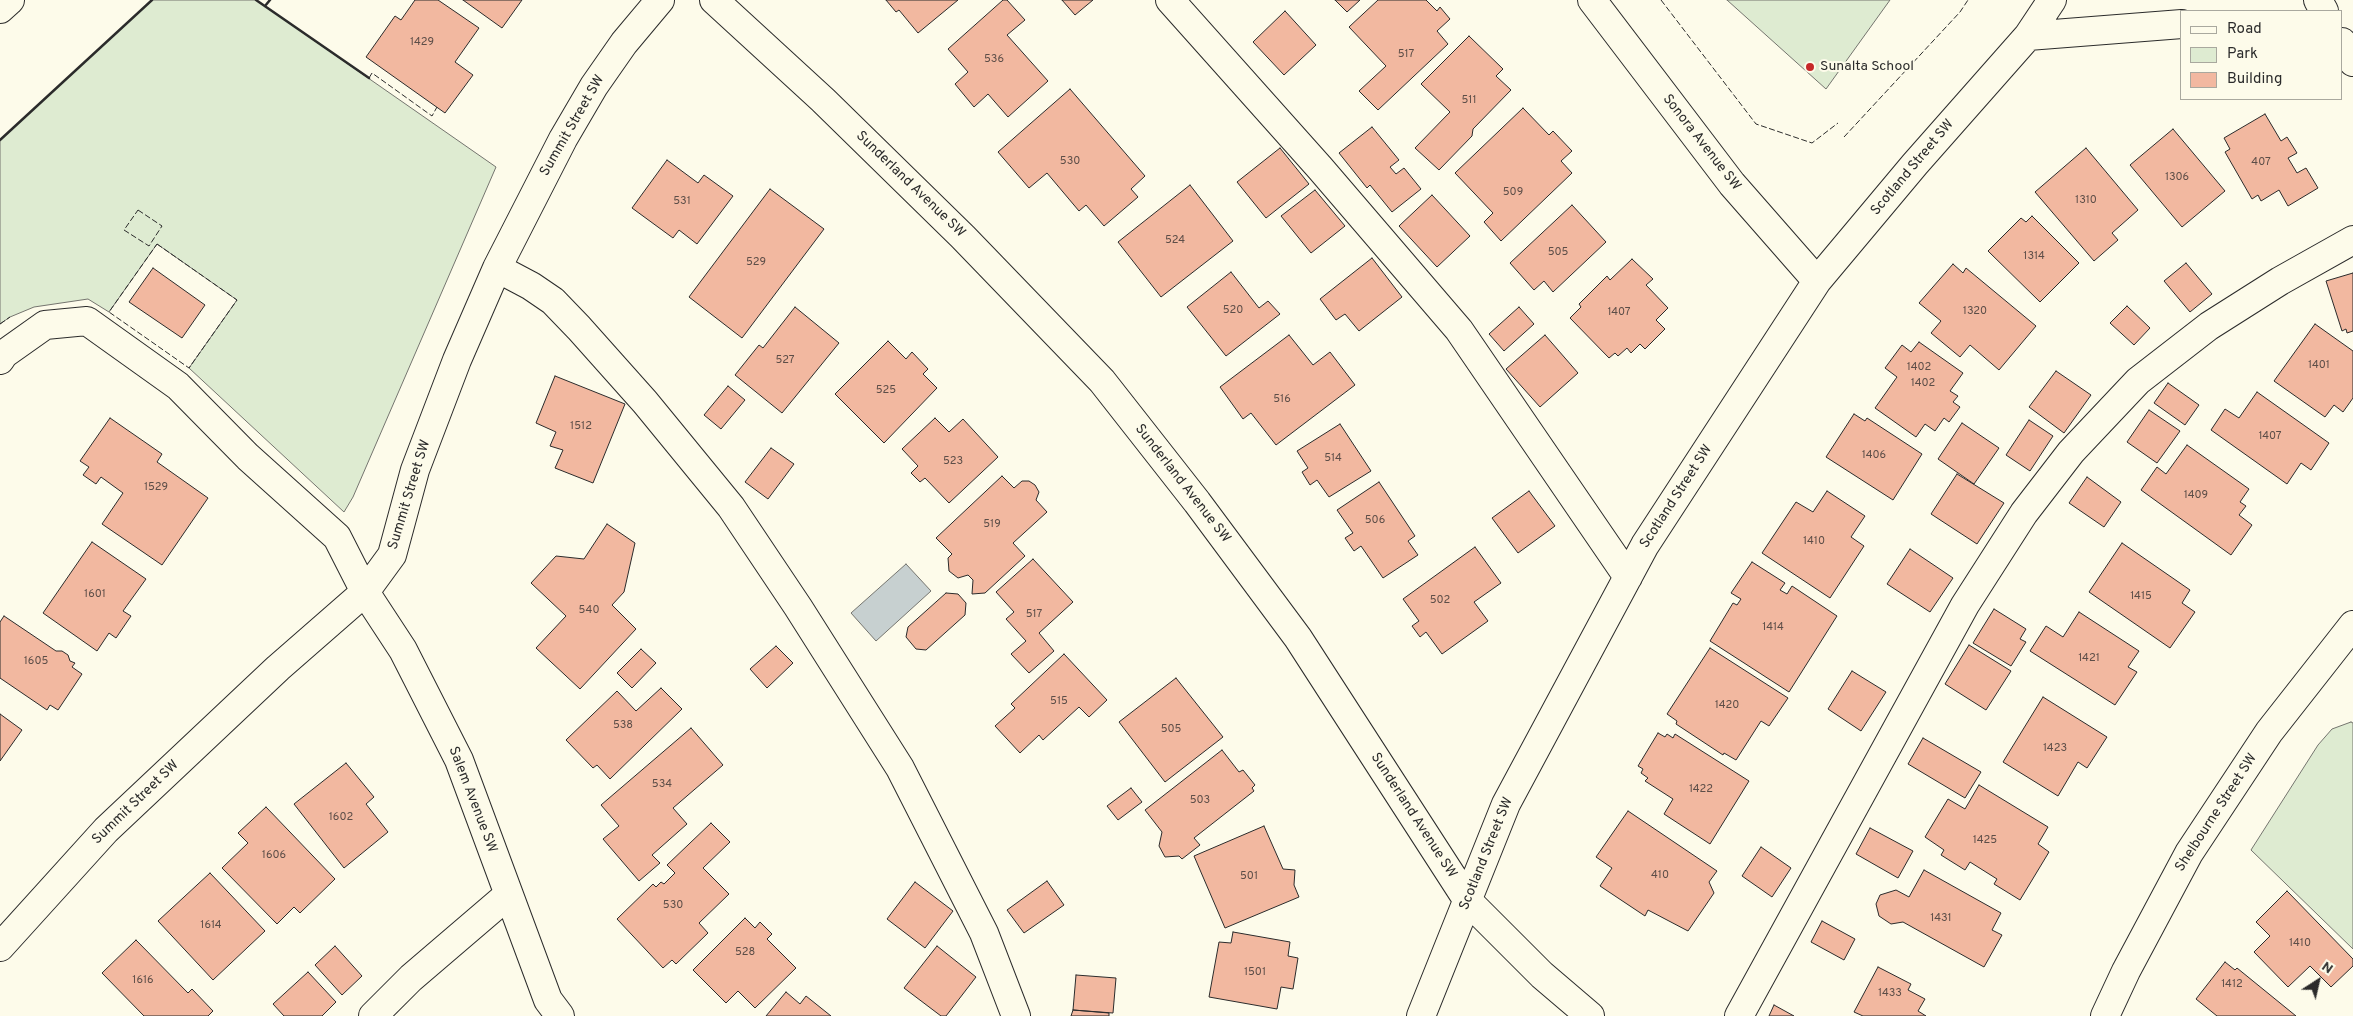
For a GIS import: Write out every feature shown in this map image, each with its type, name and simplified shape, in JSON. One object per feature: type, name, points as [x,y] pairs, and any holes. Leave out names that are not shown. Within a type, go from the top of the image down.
[{"type":"main road","points":[[0,9],[10,0]]},
{"type":"main road","name":"Summit Street SW","points":[[0,946],[106,830],[278,668],[365,592],[392,555],[415,470],[457,360],[497,268],[563,139],[594,86],[624,43],[660,0]]},
{"type":"main road","name":"Sunderland Avenue SW","points":[[714,0],[823,100],[963,236],[1102,381],[1197,502],[1298,638],[1468,901],[1542,975],[1590,1016]]},
{"type":"main road","points":[[1170,0],[1320,168],[1459,330],[1628,577]]},
{"type":"main road","name":"Sonora Avenue SW","points":[[1592,0],[1732,184],[1818,281]]},
{"type":"main road","name":"Scotland Street SW","points":[[1422,1016],[1506,804],[1645,545],[1818,281],[1921,157],[2028,36],[2052,0]]},
{"type":"main road","points":[[2028,36],[2180,24]]},
{"type":"main road","points":[[2343,44],[2353,62]]},
{"type":"main road","points":[[1739,1016],[1965,605],[2024,512],[2071,452],[2138,381],[2209,326],[2280,281],[2353,240]]},
{"type":"main road","points":[[497,268],[531,286],[553,301],[645,402],[731,507],[798,607],[900,768],[984,933],[1016,1016]]},
{"type":"main road","name":"Salem Avenue SW","points":[[0,360],[4,354],[45,325],[87,321],[178,386],[248,457],[337,537],[365,592],[403,650],[459,760],[548,1000],[560,1016]]},
{"type":"main road","name":"Shelbourne Street SW","points":[[2105,1016],[2189,853],[2269,732],[2353,625]]},
{"type":"main road","points":[[373,1016],[411,978],[508,895]]},
{"type":"green space","points":[[152,0],[256,0],[496,167],[353,497],[344,512],[189,368],[237,300],[157,244],[109,312],[88,299],[34,307],[10,317],[0,324],[0,140]]},
{"type":"green space","points":[[1727,0],[1890,0],[1826,89]]},
{"type":"green space","points":[[2351,722],[2353,723],[2353,949],[2251,850],[2318,745],[2332,729]]},
{"type":"shaded area","points":[[906,564],[931,591],[876,641],[851,613]]},
{"type":"building","points":[[415,0],[438,0],[479,28],[455,62],[473,75],[445,113],[366,57],[395,16],[401,20]]},
{"type":"building","points":[[463,0],[522,0],[502,28]]},
{"type":"building","points":[[886,0],[958,0],[918,33],[899,10],[896,12]]},
{"type":"building","points":[[1003,0],[1007,0],[1025,20],[1007,35],[1048,81],[1008,117],[988,94],[974,107],[955,84],[968,72],[948,49]]},
{"type":"building","points":[[1062,0],[1093,0],[1075,15]]},
{"type":"building","points":[[1335,0],[1360,0],[1347,12]]},
{"type":"building","points":[[1378,0],[1426,0],[1437,11],[1440,7],[1450,19],[1437,31],[1448,44],[1378,110],[1359,91],[1386,66],[1349,27]]},
{"type":"building","points":[[1285,11],[1316,45],[1284,75],[1253,42]]},
{"type":"building","points":[[1469,36],[1503,69],[1496,76],[1511,90],[1473,129],[1472,136],[1439,170],[1415,148],[1450,112],[1421,84]]},
{"type":"building","points":[[1070,89],[1145,176],[1131,189],[1138,197],[1104,226],[1086,205],[1079,211],[1047,173],[1029,188],[998,152]]},
{"type":"building","points":[[1523,108],[1549,135],[1553,131],[1572,151],[1561,161],[1572,173],[1501,241],[1484,222],[1493,213],[1455,173]]},
{"type":"building","points":[[2265,114],[2281,141],[2287,137],[2297,153],[2288,158],[2297,173],[2306,168],[2318,188],[2288,206],[2279,190],[2261,201],[2258,195],[2252,199],[2225,152],[2230,149],[2224,138]]},
{"type":"building","points":[[1372,127],[1399,160],[1390,167],[1396,174],[1404,168],[1421,189],[1392,212],[1370,185],[1367,188],[1339,153]]},
{"type":"building","points":[[2173,129],[2225,191],[2182,227],[2130,165]]},
{"type":"building","points":[[1280,148],[1309,184],[1266,218],[1237,182]]},
{"type":"building","points":[[2086,148],[2138,210],[2112,233],[2118,240],[2094,261],[2035,192]]},
{"type":"building","points":[[667,160],[698,183],[704,175],[733,196],[697,244],[679,230],[673,238],[632,208]]},
{"type":"building","points":[[1190,185],[1233,241],[1161,297],[1118,242]]},
{"type":"building","points":[[770,189],[824,229],[742,338],[689,297]]},
{"type":"building","points":[[1315,190],[1345,226],[1311,253],[1281,216]]},
{"type":"building","points":[[1432,195],[1470,236],[1437,267],[1399,226]]},
{"type":"building","points":[[1572,205],[1606,242],[1553,292],[1544,281],[1534,290],[1510,263]]},
{"type":"building","points":[[2032,216],[2079,263],[2040,302],[1988,251],[2021,218],[2026,222]]},
{"type":"building","points":[[1372,258],[1402,297],[1359,331],[1345,314],[1336,320],[1320,299]]},
{"type":"building","points":[[1632,259],[1653,279],[1646,285],[1668,308],[1656,320],[1665,329],[1645,349],[1640,344],[1631,353],[1627,348],[1618,356],[1615,353],[1609,358],[1570,318],[1581,307],[1579,304],[1607,276],[1610,280]]},
{"type":"building","points":[[2186,263],[2212,294],[2190,312],[2164,281]]},
{"type":"building","points":[[1953,264],[1963,273],[1966,268],[2036,326],[1999,370],[1970,345],[1960,357],[1931,333],[1941,321],[1919,303]]},
{"type":"building","points":[[153,268],[205,305],[182,338],[129,302]]},
{"type":"building","points":[[1231,272],[1259,308],[1268,301],[1280,314],[1226,356],[1187,307]]},
{"type":"building","points":[[2353,273],[2353,331],[2347,333],[2346,329],[2342,331],[2326,281]]},
{"type":"building","points":[[2127,306],[2150,328],[2134,345],[2110,323]]},
{"type":"building","points":[[795,307],[839,343],[782,413],[735,375],[759,345],[763,348]]},
{"type":"building","points":[[1519,307],[1534,324],[1504,351],[1489,334]]},
{"type":"building","points":[[2315,324],[2353,351],[2353,398],[2343,412],[2334,405],[2325,417],[2274,381]]},
{"type":"building","points":[[1289,335],[1313,365],[1330,352],[1355,385],[1276,445],[1251,413],[1243,419],[1220,387]]},
{"type":"building","points":[[1545,335],[1578,373],[1540,407],[1506,369]]},
{"type":"building","points":[[888,341],[906,359],[912,352],[928,369],[923,374],[937,388],[884,443],[835,394]]},
{"type":"building","points":[[1919,342],[1963,373],[1950,391],[1958,396],[1953,402],[1960,407],[1949,422],[1944,418],[1935,431],[1925,424],[1916,437],[1875,408],[1897,377],[1885,368],[1902,345],[1911,352]]},
{"type":"building","points":[[2056,371],[2091,395],[2064,433],[2029,407]]},
{"type":"building","points":[[555,376],[625,404],[593,483],[555,468],[563,450],[550,446],[556,432],[536,423]]},
{"type":"building","points":[[2168,383],[2199,405],[2185,425],[2154,403]]},
{"type":"building","points":[[728,386],[745,400],[721,429],[704,415]]},
{"type":"building","points":[[2257,392],[2329,443],[2311,470],[2301,463],[2287,484],[2211,430],[2225,409],[2239,418]]},
{"type":"building","points":[[2149,410],[2180,431],[2157,463],[2127,442]]},
{"type":"building","points":[[1854,414],[1865,421],[1867,418],[1922,454],[1893,500],[1826,457]]},
{"type":"building","points":[[110,418],[162,454],[157,462],[208,498],[162,565],[102,524],[123,493],[101,477],[96,484],[83,475],[89,467],[80,461]]},
{"type":"building","points":[[935,418],[949,432],[963,419],[998,457],[949,503],[925,478],[920,482],[911,473],[918,466],[902,449]]},
{"type":"building","points":[[2029,420],[2053,436],[2030,471],[2006,455]]},
{"type":"building","points":[[1962,423],[1999,448],[1974,484],[1938,459]]},
{"type":"building","points":[[1340,424],[1371,471],[1329,497],[1317,480],[1310,485],[1302,472],[1308,468],[1297,451]]},
{"type":"building","points":[[2187,445],[2249,489],[2240,502],[2246,506],[2239,515],[2252,525],[2231,555],[2141,490],[2157,467],[2166,474]]},
{"type":"building","points":[[771,448],[794,464],[768,499],[745,482]]},
{"type":"building","points":[[1957,474],[2004,503],[1977,544],[1931,514]]},
{"type":"building","points":[[1002,476],[1014,488],[1022,481],[1029,481],[1035,485],[1039,492],[1036,500],[1047,512],[1013,543],[1025,556],[985,593],[972,594],[973,580],[968,575],[958,578],[949,571],[948,558],[952,554],[936,538]]},
{"type":"building","points":[[2087,477],[2121,502],[2104,527],[2069,503]]},
{"type":"building","points":[[1379,482],[1415,536],[1408,541],[1418,555],[1383,578],[1361,546],[1354,551],[1345,538],[1353,533],[1337,510]]},
{"type":"building","points":[[1529,491],[1555,526],[1518,553],[1492,518]]},
{"type":"building","points":[[1827,491],[1865,516],[1851,537],[1864,546],[1830,598],[1762,553],[1796,502],[1813,512]]},
{"type":"building","points":[[607,524],[635,543],[624,592],[612,605],[636,629],[580,689],[536,648],[566,616],[531,583],[556,556],[584,559]]},
{"type":"building","points":[[92,542],[146,579],[123,611],[131,616],[116,638],[109,633],[97,651],[43,613]]},
{"type":"building","points":[[2122,543],[2190,590],[2182,603],[2195,612],[2170,648],[2089,592]]},
{"type":"building","points":[[1475,547],[1501,583],[1474,602],[1488,621],[1442,654],[1426,632],[1420,637],[1412,626],[1419,621],[1403,599]]},
{"type":"building","points":[[1910,549],[1953,578],[1930,612],[1887,584]]},
{"type":"building","points":[[1033,559],[1073,602],[1039,633],[1054,651],[1029,673],[1011,654],[1026,641],[1006,619],[1014,612],[996,592]]},
{"type":"building","points":[[1752,562],[1785,583],[1780,590],[1787,594],[1792,586],[1837,616],[1789,692],[1710,641],[1733,603],[1737,605],[1741,599],[1731,593]]},
{"type":"building","points":[[946,593],[958,594],[966,603],[965,615],[926,650],[916,649],[906,637],[908,627]]},
{"type":"building","points":[[1994,609],[2026,629],[2020,639],[2026,642],[2011,666],[1973,643]]},
{"type":"building","points":[[2079,612],[2139,651],[2128,667],[2137,672],[2115,705],[2030,651],[2046,626],[2063,637]]},
{"type":"building","points":[[4,616],[56,651],[62,651],[68,655],[70,661],[75,663],[72,667],[82,674],[58,710],[50,705],[47,710],[0,678],[0,622]]},
{"type":"building","points":[[1969,645],[2011,671],[1986,710],[1945,684]]},
{"type":"building","points":[[776,646],[793,663],[767,688],[750,669]]},
{"type":"building","points":[[1710,648],[1788,698],[1769,726],[1761,721],[1736,760],[1724,753],[1723,755],[1676,724],[1677,721],[1667,714]]},
{"type":"building","points":[[641,649],[656,663],[632,688],[617,673]]},
{"type":"building","points":[[1064,654],[1107,700],[1089,717],[1079,707],[1043,740],[1039,735],[1020,753],[995,726],[1015,708],[1011,704]]},
{"type":"building","points":[[1852,671],[1886,692],[1861,731],[1828,709]]},
{"type":"building","points":[[1176,678],[1223,737],[1165,782],[1119,722]]},
{"type":"building","points":[[661,688],[682,709],[610,779],[597,765],[593,768],[566,740],[617,691],[636,711]]},
{"type":"building","points":[[2043,697],[2107,737],[2087,768],[2078,762],[2058,796],[2003,762]]},
{"type":"building","points":[[0,714],[22,730],[0,761]]},
{"type":"building","points":[[691,728],[723,765],[673,808],[687,824],[652,855],[660,863],[639,881],[603,839],[619,826],[601,805]]},
{"type":"building","points":[[1658,733],[1665,737],[1667,734],[1673,738],[1675,734],[1749,781],[1710,844],[1664,814],[1673,799],[1645,781],[1648,778],[1641,773],[1643,769],[1638,766]]},
{"type":"building","points":[[1923,738],[1981,772],[1965,798],[1908,764]]},
{"type":"building","points":[[1222,750],[1239,772],[1243,770],[1255,785],[1252,788],[1254,791],[1194,838],[1200,845],[1182,859],[1179,856],[1165,857],[1159,846],[1162,832],[1145,810]]},
{"type":"building","points":[[346,763],[374,797],[366,804],[388,832],[344,868],[294,804]]},
{"type":"building","points":[[1979,785],[2048,827],[2038,844],[2049,852],[2020,900],[1994,884],[1997,879],[1970,862],[1965,870],[1941,855],[1944,850],[1925,837],[1948,799],[1965,809]]},
{"type":"building","points":[[1131,788],[1142,802],[1118,820],[1107,806]]},
{"type":"building","points":[[266,807],[335,879],[300,913],[294,907],[277,924],[222,868],[248,843],[238,833]]},
{"type":"building","points":[[1628,811],[1717,871],[1709,882],[1714,893],[1688,931],[1648,910],[1645,916],[1600,886],[1612,868],[1596,857]]},
{"type":"building","points":[[711,823],[730,842],[703,868],[729,894],[699,923],[708,933],[676,964],[672,960],[663,968],[617,919],[653,884],[656,887],[661,882],[664,884],[675,873],[667,865]]},
{"type":"building","points":[[1264,826],[1283,869],[1295,870],[1294,885],[1299,897],[1225,928],[1194,856]]},
{"type":"building","points":[[1870,828],[1913,851],[1898,878],[1856,854]]},
{"type":"building","points":[[1761,847],[1791,868],[1772,897],[1742,876]]},
{"type":"building","points":[[1924,870],[2001,913],[1992,930],[2002,935],[1984,967],[1903,922],[1891,924],[1879,916],[1876,904],[1880,895],[1896,890],[1909,897]]},
{"type":"building","points":[[210,873],[265,931],[213,980],[158,921]]},
{"type":"building","points":[[1047,881],[1064,905],[1024,933],[1007,910]]},
{"type":"building","points":[[915,882],[953,911],[925,948],[887,919]]},
{"type":"building","points":[[2287,891],[2353,959],[2353,966],[2331,987],[2310,966],[2288,987],[2254,952],[2270,936],[2256,922]]},
{"type":"building","points":[[745,918],[755,928],[760,922],[772,934],[767,939],[796,968],[755,1008],[738,991],[726,1003],[693,970]]},
{"type":"building","points":[[1822,921],[1855,939],[1844,960],[1811,942]]},
{"type":"building","points":[[1233,932],[1290,942],[1288,956],[1298,958],[1293,989],[1281,987],[1277,1009],[1209,997],[1219,942],[1231,943]]},
{"type":"building","points":[[136,940],[188,993],[192,989],[213,1011],[208,1016],[144,1016],[102,973]]},
{"type":"building","points":[[335,946],[362,976],[342,995],[315,965]]},
{"type":"building","points":[[937,946],[976,977],[946,1016],[941,1016],[904,988]]},
{"type":"building","points":[[2225,962],[2235,970],[2237,968],[2296,1016],[2217,1016],[2196,999]]},
{"type":"building","points":[[1878,967],[1911,984],[1908,990],[1925,999],[1918,1011],[1926,1016],[1863,1016],[1854,1012]]},
{"type":"building","points":[[308,972],[336,1002],[322,1016],[284,1016],[273,1004]]},
{"type":"building","points":[[1076,975],[1116,978],[1113,1013],[1073,1010]]},
{"type":"building","points":[[786,992],[800,1004],[806,996],[831,1016],[766,1016]]},
{"type":"building","points":[[1774,1005],[1794,1016],[1769,1016]]},
{"type":"building","points":[[1073,1010],[1109,1013],[1109,1016],[1071,1016]]},
{"type":"fence","points":[[1661,0],[1756,124],[1812,143],[1838,123]]},
{"type":"fence","points":[[1844,137],[1960,12],[1968,0]]},
{"type":"fence","points":[[369,78],[372,73],[432,116],[437,107]]},
{"type":"fence","points":[[138,210],[162,226],[149,246],[124,230],[138,210]]},
{"type":"fence","points":[[157,244],[237,300],[189,368],[109,312],[157,244]]},
{"type":"fence","points":[[0,324],[10,317]]},
{"type":"wall","points":[[0,140],[152,0]]},
{"type":"wall","points":[[256,0],[369,78]]},
{"type":"wall","points":[[265,6],[270,0]]},
{"type":"place","name":"Sunalta School","points":[[1810,67]]}]
